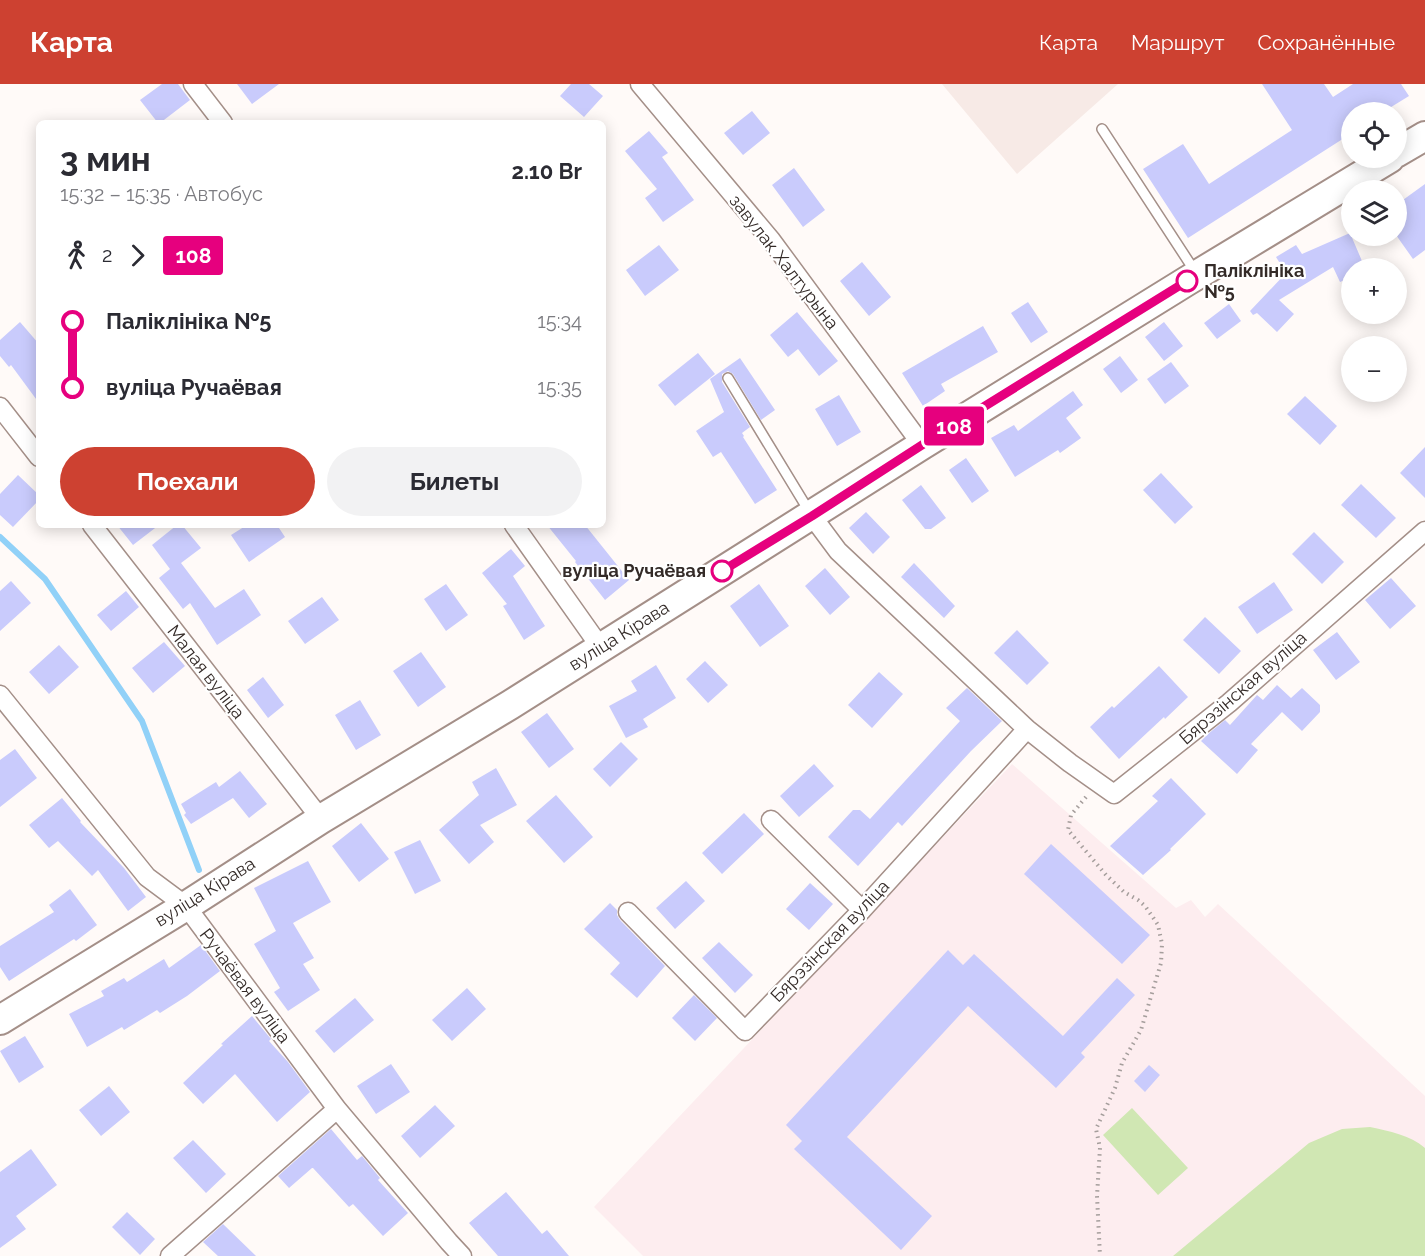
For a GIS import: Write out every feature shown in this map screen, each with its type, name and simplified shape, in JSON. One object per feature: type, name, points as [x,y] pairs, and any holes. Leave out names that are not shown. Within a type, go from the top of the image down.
[{"type":"main road","points":[[1407,147],[1425,136]]},
{"type":"main road","name":"вуліца Кірава","points":[[0,1020],[186,906],[321,819],[601,648],[922,445],[1374,168]]},
{"type":"street","points":[[193,84],[221,120]]},
{"type":"street","name":"завулак Халтурына","points":[[640,84],[771,240],[922,445]]},
{"type":"street","points":[[0,407],[36,453]]},
{"type":"street","name":"Бярэзінская вуліца","points":[[812,516],[838,551],[1027,729],[1114,794],[1228,703],[1425,531]]},
{"type":"street","name":"Малая вуліца","points":[[94,528],[321,819]]},
{"type":"street","points":[[516,528],[601,648]]},
{"type":"street","name":"Ручаёвая вуліца","points":[[0,694],[147,877],[186,906],[337,1109],[462,1256]]},
{"type":"street","name":"Бярэзінская вуліца","points":[[628,912],[745,1030],[862,910],[1027,729]]},
{"type":"street","points":[[771,820],[862,910]]},
{"type":"street","points":[[170,1256],[337,1109]]},
{"type":"lane","points":[[1102,129],[1197,275]]},
{"type":"lane","points":[[728,378],[812,516]]},
{"type":"path","points":[[1098,783],[1071,815],[1068,830],[1106,875],[1124,892],[1145,906],[1158,925],[1162,952],[1161,963],[1141,1030],[1122,1063],[1115,1088],[1096,1129],[1100,1148],[1097,1196],[1100,1256]]},
{"type":"shaded area","points":[[942,84],[1118,84],[1017,174]]},
{"type":"shaded area","points":[[1012,764],[1176,908],[1191,900],[1205,917],[1218,904],[1425,1096],[1425,1256],[643,1256],[594,1207]]},
{"type":"green space","points":[[1132,1108],[1188,1168],[1158,1195],[1103,1135]]},
{"type":"green space","points":[[1370,1127],[1406,1137],[1425,1148],[1425,1256],[1173,1256],[1309,1143],[1342,1129]]},
{"type":"building","points":[[162,84],[178,84],[190,100],[164,120],[156,120],[140,100]]},
{"type":"building","points":[[237,84],[279,84],[252,104]]},
{"type":"building","points":[[571,84],[589,84],[603,96],[584,117],[560,96]]},
{"type":"building","points":[[1262,84],[1324,84],[1333,97],[1353,84],[1401,84],[1409,96],[1399,102],[1341,102],[1341,140],[1188,238],[1143,169],[1183,144],[1209,184],[1292,130]]},
{"type":"building","points":[[752,111],[770,133],[743,155],[724,133]]},
{"type":"building","points":[[649,131],[668,153],[662,157],[694,200],[663,222],[645,198],[657,189],[625,151]]},
{"type":"building","points":[[794,168],[825,210],[803,227],[772,185]]},
{"type":"building","points":[[1425,184],[1425,250],[1413,259],[1404,246],[1407,246],[1407,197]]},
{"type":"building","points":[[1341,237],[1341,246],[1356,246],[1361,258],[1341,258],[1341,282],[1333,267],[1279,300],[1294,314],[1277,332],[1257,313],[1253,315],[1250,311],[1286,273],[1276,257],[1296,245],[1302,254]]},
{"type":"building","points":[[659,245],[679,270],[645,296],[626,270]]},
{"type":"building","points":[[862,262],[891,297],[869,316],[840,281]]},
{"type":"building","points":[[1028,302],[1048,332],[1031,343],[1011,313]]},
{"type":"building","points":[[1229,304],[1241,321],[1217,339],[1204,323]]},
{"type":"building","points":[[797,312],[838,361],[819,376],[798,349],[788,357],[770,335]]},
{"type":"building","points":[[20,322],[36,341],[36,399],[11,365],[9,367],[0,356],[0,340]]},
{"type":"building","points":[[1164,322],[1183,346],[1164,361],[1145,337]]},
{"type":"building","points":[[983,326],[998,352],[941,384],[945,391],[923,406],[902,373]]},
{"type":"building","points":[[698,353],[715,374],[675,406],[658,385]]},
{"type":"building","points":[[1120,356],[1138,380],[1121,393],[1103,369]]},
{"type":"building","points":[[740,358],[775,410],[761,420],[733,374],[728,371],[722,374],[722,382],[750,427],[742,433],[743,437],[777,490],[755,504],[721,452],[713,457],[696,431],[724,412],[710,379]]},
{"type":"building","points":[[1171,362],[1189,386],[1165,404],[1147,379]]},
{"type":"building","points":[[1073,391],[1083,405],[1066,418],[1081,438],[1060,453],[1058,450],[1015,477],[991,438],[1014,425],[1018,431]]},
{"type":"building","points":[[839,395],[861,432],[837,446],[815,409]]},
{"type":"building","points":[[1305,396],[1337,426],[1320,445],[1287,414]]},
{"type":"building","points":[[1425,447],[1425,498],[1400,473]]},
{"type":"building","points":[[966,458],[989,491],[972,503],[949,470]]},
{"type":"building","points":[[1161,473],[1193,507],[1175,524],[1143,490]]},
{"type":"building","points":[[18,475],[36,492],[36,503],[13,527],[0,515],[0,494]]},
{"type":"building","points":[[1361,484],[1396,518],[1376,538],[1341,505]]},
{"type":"building","points":[[921,485],[946,518],[931,529],[925,529],[902,500]]},
{"type":"building","points":[[866,512],[890,537],[873,554],[849,528]]},
{"type":"building","points":[[119,528],[155,528],[133,545]]},
{"type":"building","points":[[173,528],[184,528],[201,548],[181,563],[215,608],[244,589],[261,615],[217,645],[190,603],[183,609],[159,578],[170,569],[152,545]]},
{"type":"building","points":[[242,528],[279,528],[285,537],[249,562],[231,535]]},
{"type":"building","points":[[549,528],[587,528],[629,580],[605,600]]},
{"type":"building","points":[[1314,532],[1344,562],[1322,584],[1292,554]]},
{"type":"building","points":[[511,549],[525,566],[513,576],[545,626],[524,640],[503,606],[507,604],[482,573]]},
{"type":"building","points":[[914,563],[955,606],[944,618],[901,577]]},
{"type":"building","points":[[825,568],[850,597],[830,615],[805,586]]},
{"type":"building","points":[[1391,578],[1416,606],[1390,629],[1365,600]]},
{"type":"building","points":[[11,581],[31,603],[0,631],[0,591]]},
{"type":"building","points":[[1274,582],[1293,610],[1257,634],[1238,607]]},
{"type":"building","points":[[446,584],[468,615],[446,631],[424,599]]},
{"type":"building","points":[[759,584],[789,626],[760,647],[730,606]]},
{"type":"building","points":[[126,591],[139,607],[111,631],[97,615]]},
{"type":"building","points":[[322,597],[339,620],[305,644],[288,621]]},
{"type":"building","points":[[1205,617],[1241,651],[1219,674],[1183,640]]},
{"type":"building","points":[[1017,630],[1049,663],[1027,685],[994,653]]},
{"type":"building","points":[[1337,632],[1360,662],[1336,680],[1313,650]]},
{"type":"building","points":[[164,642],[185,666],[153,693],[132,668]]},
{"type":"building","points":[[59,645],[79,667],[49,694],[29,672]]},
{"type":"building","points":[[421,652],[446,687],[418,707],[393,671]]},
{"type":"building","points":[[705,661],[728,685],[708,703],[686,679]]},
{"type":"building","points":[[656,665],[676,698],[643,719],[648,727],[626,738],[609,706],[637,691],[631,681]]},
{"type":"building","points":[[1159,666],[1188,697],[1119,759],[1090,727]]},
{"type":"building","points":[[879,672],[903,694],[872,728],[848,705]]},
{"type":"building","points":[[263,677],[284,705],[268,718],[247,690]]},
{"type":"building","points":[[1277,685],[1291,698],[1302,688],[1320,705],[1320,712],[1302,731],[1282,712],[1251,744],[1258,750],[1237,774],[1201,741],[1225,720],[1230,725],[1257,695],[1263,700]]},
{"type":"building","points":[[967,688],[1002,721],[902,826],[898,822],[858,866],[828,837],[853,810],[860,810],[870,819],[960,721],[946,708]]},
{"type":"building","points":[[360,700],[381,735],[356,750],[335,715]]},
{"type":"building","points":[[547,713],[574,749],[549,768],[521,732]]},
{"type":"building","points":[[621,742],[638,759],[610,787],[593,769]]},
{"type":"building","points":[[15,749],[37,778],[0,807],[0,760]]},
{"type":"building","points":[[814,764],[834,786],[799,817],[780,796]]},
{"type":"building","points":[[496,768],[517,805],[480,825],[494,842],[469,864],[439,830],[479,795],[472,782]]},
{"type":"building","points":[[240,771],[267,804],[249,818],[233,798],[191,824],[184,815],[186,813],[181,804],[216,782],[219,787]]},
{"type":"building","points":[[1171,778],[1206,814],[1143,875],[1110,846],[1158,801],[1152,796]]},
{"type":"building","points":[[556,795],[593,837],[564,863],[526,821]]},
{"type":"building","points":[[62,798],[80,822],[124,868],[146,897],[128,911],[98,870],[92,876],[58,841],[49,848],[29,825]]},
{"type":"building","points":[[744,813],[764,834],[722,874],[702,853]]},
{"type":"building","points":[[361,823],[389,859],[359,882],[332,846]]},
{"type":"building","points":[[420,840],[441,881],[415,894],[394,852]]},
{"type":"building","points":[[1051,844],[1150,935],[1122,964],[1024,874]]},
{"type":"building","points":[[308,861],[331,902],[293,923],[314,958],[303,964],[320,990],[288,1011],[274,992],[280,988],[254,944],[276,931],[254,888]]},
{"type":"building","points":[[686,881],[705,901],[675,929],[656,908]]},
{"type":"building","points":[[810,883],[833,904],[809,930],[786,909]]},
{"type":"building","points":[[70,889],[97,925],[76,941],[74,939],[9,981],[0,967],[0,946],[54,912],[49,905]]},
{"type":"building","points":[[610,903],[617,910],[620,920],[665,966],[637,998],[610,974],[620,963],[584,929]]},
{"type":"building","points":[[719,942],[753,975],[735,993],[702,958]]},
{"type":"building","points":[[201,945],[220,971],[160,1013],[157,1010],[124,1030],[122,1027],[87,1047],[69,1014],[104,996],[101,991],[124,978],[127,982],[164,959],[169,968]]},
{"type":"building","points":[[948,950],[963,965],[974,954],[1063,1036],[1117,978],[1135,995],[1081,1053],[1085,1057],[1056,1088],[968,1006],[847,1137],[932,1216],[901,1250],[794,1149],[802,1141],[786,1125]]},
{"type":"building","points":[[467,988],[486,1009],[452,1041],[432,1020]]},
{"type":"building","points":[[694,995],[717,1018],[695,1041],[672,1018]]},
{"type":"building","points":[[355,998],[374,1020],[334,1053],[315,1031]]},
{"type":"building","points":[[252,1016],[310,1092],[277,1122],[235,1074],[203,1104],[183,1083]]},
{"type":"building","points":[[25,1036],[44,1067],[19,1083],[0,1051]]},
{"type":"building","points":[[391,1064],[410,1092],[376,1114],[357,1086]]},
{"type":"building","points":[[1149,1065],[1160,1075],[1145,1092],[1134,1081]]},
{"type":"building","points":[[109,1086],[130,1112],[101,1136],[79,1110]]},
{"type":"building","points":[[435,1105],[455,1126],[420,1158],[401,1136]]},
{"type":"building","points":[[331,1129],[357,1160],[362,1156],[380,1178],[378,1180],[408,1213],[383,1236],[353,1204],[349,1207],[313,1168],[289,1188],[278,1176]]},
{"type":"building","points":[[193,1140],[226,1174],[206,1193],[173,1158]]},
{"type":"building","points":[[31,1149],[57,1185],[16,1216],[26,1229],[0,1248],[0,1172]]},
{"type":"building","points":[[506,1192],[542,1234],[547,1230],[569,1256],[498,1256],[469,1223]]},
{"type":"building","points":[[127,1212],[155,1239],[140,1255],[112,1227]]},
{"type":"building","points":[[223,1224],[256,1256],[218,1256],[203,1242]]},
{"type":"waterway","points":[[0,537],[45,579],[142,721],[199,870]]},
{"type":"bus line","name":"108","points":[[722,571],[1187,281]]},
{"type":"place","name":"Паліклініка №5","points":[[1187,281]]},
{"type":"place","name":"вуліца Ручаёвая","points":[[722,571]]}]
